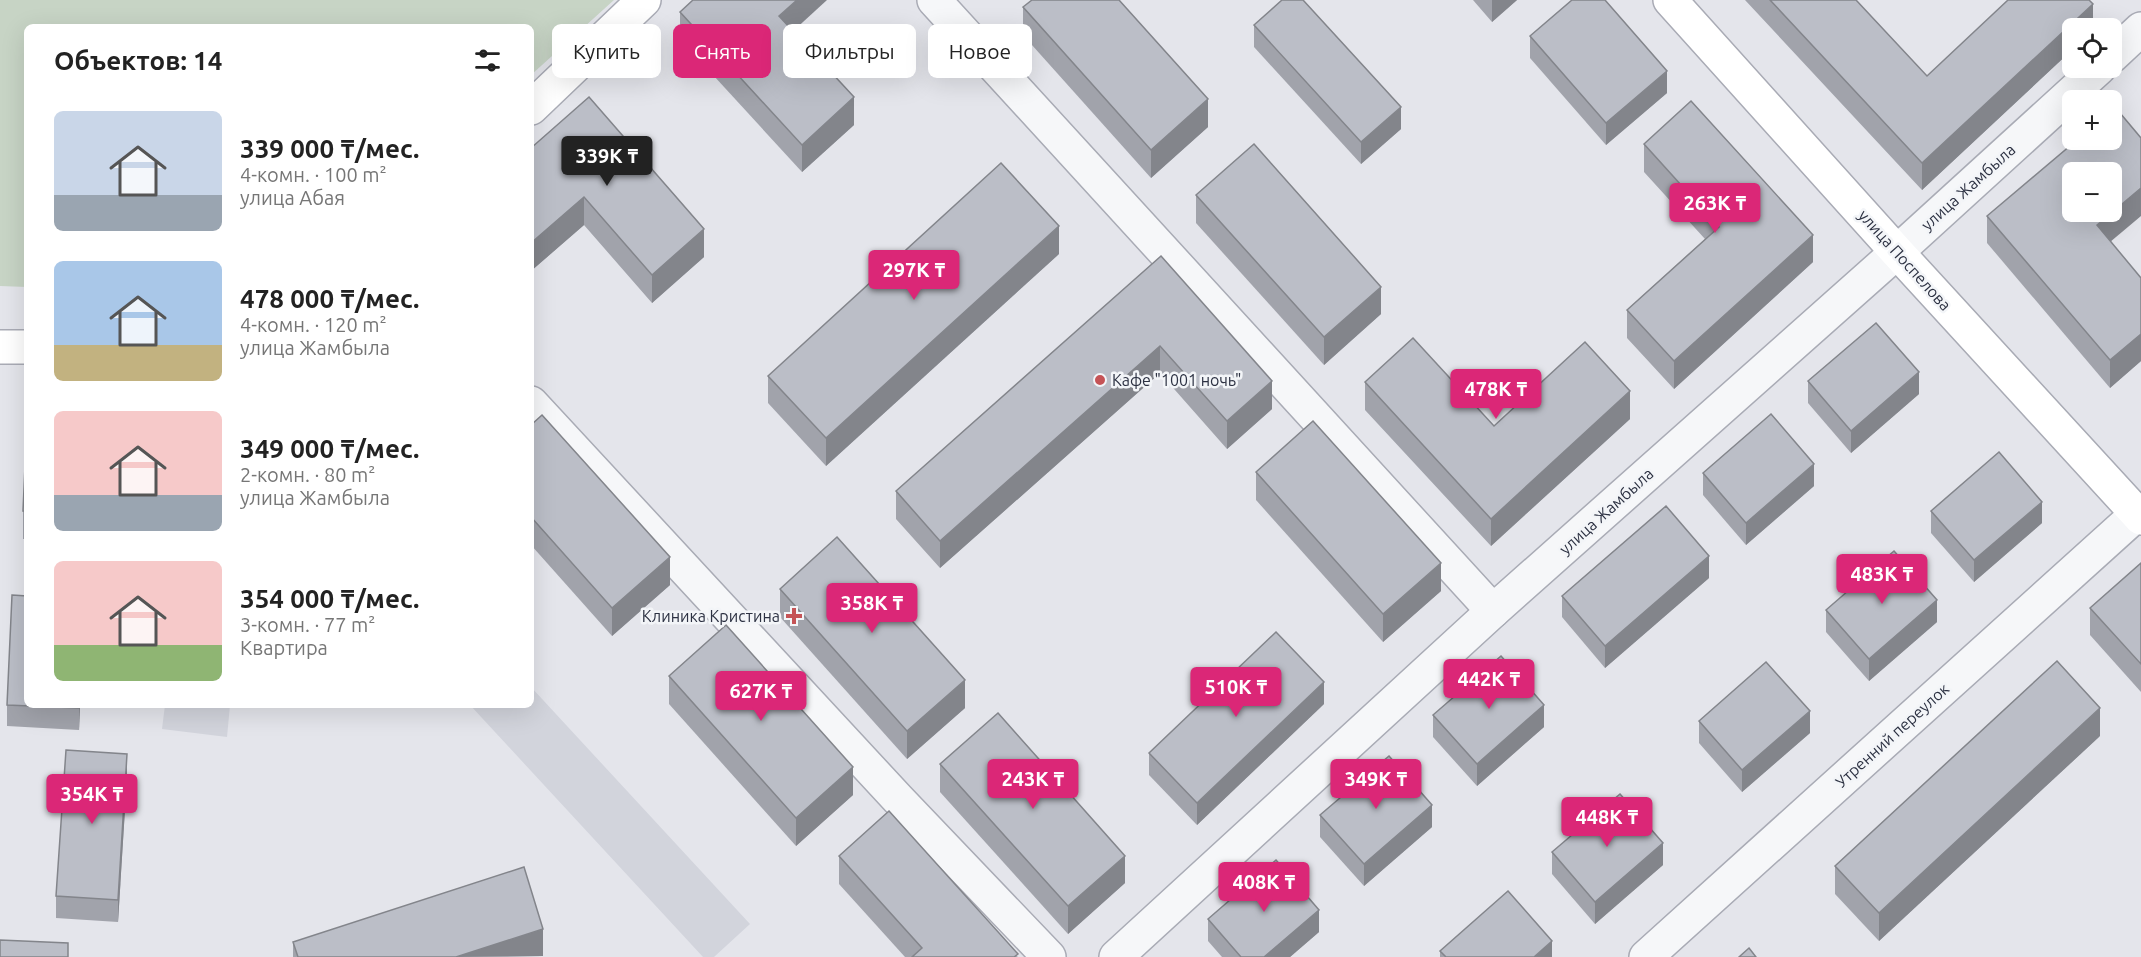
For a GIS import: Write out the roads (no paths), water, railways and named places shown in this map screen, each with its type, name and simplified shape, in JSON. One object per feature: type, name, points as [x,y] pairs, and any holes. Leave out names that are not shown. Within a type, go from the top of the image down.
[{"type":"street","points":[[534,105],[644,0]]},
{"type":"street","points":[[934,0],[1493,611]]},
{"type":"street","name":"улица Поспелова","points":[[1670,0],[2139,516]]},
{"type":"street","points":[[2122,47],[2141,29]]},
{"type":"street","name":"улица Жамбыла","points":[[1116,957],[1493,611],[1897,252],[2088,78]]},
{"type":"street","points":[[0,347],[24,347]]},
{"type":"street","points":[[534,406],[898,799],[1049,957]]},
{"type":"street","name":"Утренний переулок","points":[[1646,957],[2139,516]]},
{"type":"place","name":"Кафе \"1001 ночь\"","points":[[1100,380]]},
{"type":"place","name":"Клиника Кристина","points":[[794,616]]}]
